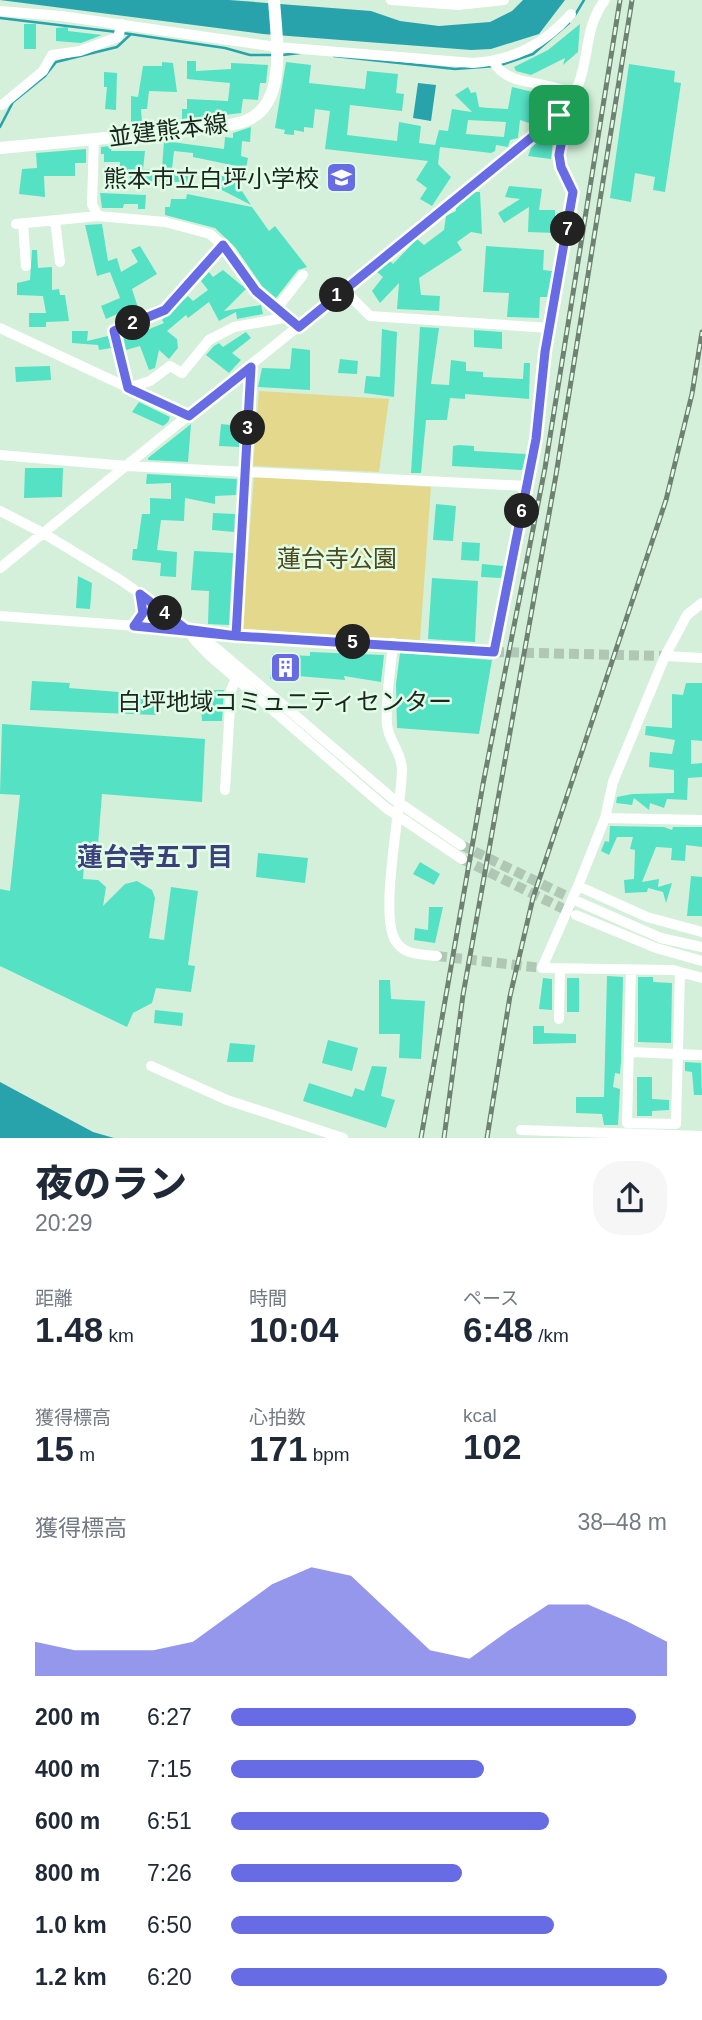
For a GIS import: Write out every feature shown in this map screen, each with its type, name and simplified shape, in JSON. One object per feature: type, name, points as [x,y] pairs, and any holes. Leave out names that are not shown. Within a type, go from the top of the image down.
[{"type":"main road","name":"並建熊本線","points":[[0,148],[212,128],[247,121],[261,109],[271,95],[276,44],[274,0]]},
{"type":"street","points":[[391,0],[458,5],[504,0]]},
{"type":"street","points":[[0,568],[559,115],[574,99],[586,65],[592,23],[605,0]]},
{"type":"street","points":[[0,11],[453,62],[493,61],[516,56],[542,42],[571,14]]},
{"type":"street","points":[[2,105],[43,71],[52,55],[107,44],[118,37],[122,24]]},
{"type":"street","points":[[493,61],[499,72],[511,79],[555,86],[574,99]]},
{"type":"street","points":[[0,616],[186,629],[236,636],[393,643],[494,652],[527,486],[573,192],[561,167],[559,155],[564,130],[559,115]]},
{"type":"street","points":[[94,139],[92,204],[98,216]]},
{"type":"street","points":[[26,266],[19,224],[98,216],[190,227],[209,234],[223,245],[256,291],[299,327]]},
{"type":"street","points":[[55,220],[60,262]]},
{"type":"street","points":[[128,388],[114,331],[165,310],[223,245]]},
{"type":"street","points":[[278,307],[303,275]]},
{"type":"street","points":[[343,289],[370,316],[550,328]]},
{"type":"street","points":[[128,388],[150,381],[170,366],[182,373],[209,340],[234,327],[289,317]]},
{"type":"street","points":[[0,328],[189,416]]},
{"type":"street","points":[[236,636],[251,367]]},
{"type":"street","points":[[0,456],[127,466],[527,486]]},
{"type":"street","points":[[0,511],[43,533],[140,594],[216,648],[391,798],[461,845]]},
{"type":"street","points":[[134,626],[143,613],[140,594]]},
{"type":"street","points":[[702,603],[687,615],[665,656],[614,782],[605,818],[542,968],[680,972],[702,978]]},
{"type":"street","points":[[186,629],[236,679],[386,808],[462,859]]},
{"type":"street","points":[[393,643],[387,725],[391,740],[399,750],[402,769],[393,842],[390,928],[395,941],[406,952],[437,956]]},
{"type":"street","points":[[665,656],[702,658]]},
{"type":"street","points":[[225,790],[231,690],[236,679]]},
{"type":"street","points":[[605,818],[702,820]]},
{"type":"street","points":[[578,886],[647,917],[702,932]]},
{"type":"street","points":[[579,902],[661,938],[702,947]]},
{"type":"street","points":[[576,915],[656,948],[702,961]]},
{"type":"street","points":[[559,1019],[560,969]]},
{"type":"street","points":[[631,970],[627,1123],[676,1124],[680,972]]},
{"type":"street","points":[[629,1052],[702,1055]]},
{"type":"street","points":[[151,1066],[227,1100],[343,1138]]},
{"type":"street","points":[[521,1130],[540,1135],[702,1136]]},
{"type":"green space","name":"蓮台寺公園","points":[[259,391],[389,399],[379,472],[253,466]]},
{"type":"green space","name":"蓮台寺公園","points":[[254,476],[431,487],[420,640],[242,629]]},
{"type":"water","points":[[0,0],[229,0],[371,11],[400,21],[439,26],[490,22],[512,11],[523,0],[565,0],[539,34],[491,49],[471,50],[263,34]]},
{"type":"water","points":[[418,83],[436,85],[431,121],[413,118]]},
{"type":"water","points":[[0,1082],[93,1132],[114,1138],[0,1138]]},
{"type":"building","points":[[24,24],[36,24],[36,49],[24,49]]},
{"type":"building","points":[[580,24],[578,52],[563,65],[565,58],[531,75],[516,71],[514,67],[548,50]]},
{"type":"building","points":[[68,27],[68,31],[102,35],[81,43],[56,41],[56,28]]},
{"type":"building","points":[[187,61],[196,61],[196,71],[231,69],[231,63],[268,65],[266,83],[260,83],[258,100],[243,99],[241,113],[182,120],[182,109],[187,109],[187,99],[228,101],[230,83],[187,79]]},
{"type":"building","points":[[162,62],[173,63],[177,92],[149,91],[147,109],[141,109],[142,123],[131,123],[131,96],[138,97],[143,66],[162,66]]},
{"type":"building","points":[[286,62],[311,65],[309,83],[365,89],[367,71],[398,74],[396,93],[404,94],[402,111],[350,105],[347,135],[397,141],[399,122],[421,126],[419,143],[435,145],[439,130],[448,131],[452,109],[472,112],[455,95],[468,87],[471,93],[476,92],[479,107],[508,109],[512,87],[562,99],[535,125],[520,120],[518,138],[510,140],[508,147],[496,145],[495,151],[491,153],[440,147],[438,164],[451,177],[432,206],[420,199],[427,188],[416,180],[428,161],[325,149],[330,111],[315,109],[313,128],[304,127],[304,132],[294,130],[294,135],[284,134],[285,130],[275,128]],"holes":[[[468,120],[506,122],[504,137],[466,134]]]},
{"type":"building","points":[[629,64],[675,71],[674,82],[681,83],[665,192],[653,190],[655,177],[635,173],[631,202],[610,198]]},
{"type":"building","points":[[104,72],[117,73],[116,110],[105,109],[107,87],[104,87]]},
{"type":"building","points":[[251,127],[250,142],[242,141],[241,156],[248,158],[246,168],[193,157],[193,153],[174,151],[172,169],[189,171],[187,186],[180,182],[131,181],[126,167],[120,167],[120,162],[104,162],[104,154],[101,154],[101,147],[111,146],[111,151],[145,151],[143,169],[162,169],[164,141],[224,149],[225,137],[233,138],[233,133]]},
{"type":"building","points":[[541,139],[553,141],[551,159],[528,156],[531,148]]},
{"type":"building","points":[[86,149],[86,163],[75,163],[75,176],[44,176],[45,197],[19,194],[22,169],[37,168],[36,153]]},
{"type":"building","points":[[214,174],[233,177],[251,205],[212,185]]},
{"type":"building","points":[[509,186],[542,189],[539,210],[555,210],[555,233],[528,232],[529,207],[504,223],[498,213],[520,199],[505,197]]},
{"type":"building","points":[[475,192],[480,192],[482,234],[471,232],[457,242],[462,250],[419,278],[421,295],[440,296],[439,311],[397,309],[399,283],[380,303],[372,291],[383,277],[377,272],[390,261],[393,264],[417,239],[424,245],[444,230],[446,216],[456,211],[456,208]]},
{"type":"building","points":[[100,193],[146,195],[145,209],[138,209],[138,204],[124,204],[123,208],[102,208]]},
{"type":"building","points":[[187,194],[252,207],[269,231],[275,226],[307,267],[298,270],[276,298],[262,286],[235,247],[215,228],[165,215],[165,207],[170,207],[171,199],[186,199]]},
{"type":"building","points":[[102,224],[108,261],[117,258],[121,272],[138,262],[131,250],[140,246],[157,274],[132,289],[139,311],[126,316],[124,311],[106,319],[101,306],[120,298],[110,272],[97,276],[85,225]]},
{"type":"building","points":[[486,246],[544,250],[543,270],[552,271],[547,297],[540,297],[539,318],[507,317],[509,293],[483,292]]},
{"type":"building","points":[[32,250],[37,250],[38,268],[52,267],[52,290],[59,289],[60,295],[65,295],[69,321],[46,322],[46,327],[29,327],[29,313],[46,313],[43,296],[17,295],[17,283],[30,280]]},
{"type":"building","points":[[223,270],[246,289],[224,311],[261,305],[263,314],[237,319],[236,312],[219,321],[209,302],[188,318],[186,315],[167,331],[177,339],[178,348],[169,359],[159,350],[155,368],[149,370],[140,346],[126,350],[123,335],[133,331],[135,335],[164,323],[162,320],[188,296],[193,301],[208,290],[201,281],[209,272],[213,277]]},
{"type":"building","points":[[420,327],[439,328],[431,384],[449,385],[451,360],[466,362],[466,371],[483,372],[483,377],[523,379],[524,363],[530,363],[529,399],[465,394],[465,399],[450,398],[447,420],[426,420],[421,473],[411,473]]},
{"type":"building","points":[[382,329],[397,332],[394,397],[364,393],[366,376],[380,377]]},
{"type":"building","points":[[474,330],[502,332],[502,349],[474,347]]},
{"type":"building","points":[[72,331],[88,331],[87,341],[108,336],[111,348],[99,350],[98,345],[72,343]]},
{"type":"building","points":[[246,332],[251,338],[232,353],[241,360],[229,373],[206,355],[219,343],[223,347]]},
{"type":"building","points":[[292,348],[310,350],[310,390],[258,387],[262,368],[290,369]]},
{"type":"building","points":[[340,359],[358,361],[357,374],[338,373]]},
{"type":"building","points":[[50,366],[51,380],[16,382],[15,367]]},
{"type":"building","points":[[139,402],[170,417],[168,422],[163,426],[132,412]]},
{"type":"building","points":[[191,424],[188,462],[148,460],[148,458]]},
{"type":"building","points":[[221,424],[240,426],[239,447],[219,446]]},
{"type":"building","points":[[453,446],[474,446],[474,451],[526,454],[522,470],[452,466]]},
{"type":"building","points":[[25,468],[63,468],[62,497],[24,498]]},
{"type":"building","points":[[147,474],[237,479],[236,495],[215,496],[215,504],[185,498],[184,521],[161,520],[157,550],[177,552],[176,577],[160,576],[161,563],[132,560],[133,549],[137,549],[142,514],[150,514],[150,498],[171,499],[171,483],[146,484]]},
{"type":"building","points":[[436,504],[456,506],[453,541],[433,540]]},
{"type":"building","points":[[213,513],[235,514],[234,532],[212,530]]},
{"type":"building","points":[[462,542],[480,543],[479,561],[461,560]]},
{"type":"building","points":[[194,551],[233,553],[229,625],[208,624],[209,591],[191,590]]},
{"type":"building","points":[[482,564],[503,566],[501,578],[481,577]]},
{"type":"building","points":[[78,576],[92,583],[90,609],[76,608]]},
{"type":"building","points":[[432,578],[478,581],[475,642],[428,639]]},
{"type":"building","points":[[310,652],[384,655],[381,682],[344,676],[345,680],[298,676],[298,681],[270,679],[272,654],[310,656]]},
{"type":"building","points":[[400,653],[492,660],[479,734],[397,728],[396,684]]},
{"type":"building","points":[[32,681],[70,683],[69,688],[156,695],[156,715],[30,710]]},
{"type":"building","points":[[686,683],[702,683],[702,741],[691,740],[691,764],[702,763],[702,777],[688,778],[687,800],[667,799],[664,808],[650,803],[649,810],[634,798],[632,805],[616,803],[617,797],[632,794],[674,793],[674,770],[649,767],[650,752],[672,754],[675,740],[645,735],[646,726],[672,728],[672,694],[683,695]]},
{"type":"building","points":[[200,690],[224,690],[222,721],[202,721]]},
{"type":"building","points":[[2,724],[205,739],[202,802],[102,794],[98,845],[85,844],[83,879],[98,880],[106,887],[103,906],[125,884],[137,881],[152,890],[155,898],[149,938],[164,940],[171,887],[198,891],[188,965],[195,966],[191,992],[156,988],[152,1003],[133,1013],[127,1027],[0,966],[0,889],[10,891],[20,795],[0,794]]},
{"type":"building","points":[[610,826],[664,827],[672,830],[673,827],[702,827],[702,847],[686,845],[685,861],[671,860],[672,848],[656,847],[642,882],[659,879],[658,887],[672,883],[666,903],[663,892],[648,888],[647,892],[625,893],[624,880],[634,879],[635,850],[630,849],[633,837],[617,837],[609,855],[601,851],[605,841],[609,842]]},
{"type":"building","points":[[258,853],[308,858],[305,883],[256,877]]},
{"type":"building","points":[[420,862],[440,874],[434,885],[413,874]]},
{"type":"building","points":[[691,876],[702,877],[702,916],[687,916]]},
{"type":"building","points":[[429,907],[443,907],[435,943],[414,940],[415,928],[428,930]]},
{"type":"building","points":[[607,976],[623,977],[620,1074],[615,1073],[613,1087],[620,1089],[618,1125],[604,1125],[602,1114],[576,1113],[576,1097],[604,1097]]},
{"type":"building","points":[[638,977],[653,977],[653,982],[672,983],[671,1043],[638,1042]]},
{"type":"building","points":[[543,978],[552,979],[552,1010],[539,1009]]},
{"type":"building","points":[[567,978],[579,978],[579,1012],[567,1012]]},
{"type":"building","points":[[379,980],[390,980],[391,999],[425,1001],[421,1059],[399,1058],[400,1034],[379,1034]]},
{"type":"building","points":[[155,1010],[183,1013],[182,1026],[154,1023]]},
{"type":"building","points":[[533,1026],[544,1026],[544,1033],[576,1034],[576,1043],[533,1044]]},
{"type":"building","points":[[328,1040],[358,1048],[352,1071],[322,1063]]},
{"type":"building","points":[[230,1043],[255,1045],[253,1062],[227,1062]]},
{"type":"building","points":[[685,1062],[701,1063],[702,1095],[694,1095],[692,1072],[685,1071]]},
{"type":"building","points":[[372,1066],[387,1067],[381,1096],[395,1100],[386,1128],[303,1101],[309,1083],[352,1097],[355,1088],[364,1091]]},
{"type":"building","points":[[637,1077],[652,1077],[652,1099],[669,1100],[669,1110],[652,1111],[652,1116],[637,1116]]},
{"type":"waterway","points":[[575,15],[584,0]]},
{"type":"waterway","points":[[0,18],[117,32]]},
{"type":"waterway","points":[[501,65],[533,54],[569,23]]},
{"type":"waterway","points":[[123,33],[225,48],[250,55],[272,55]]},
{"type":"waterway","points":[[0,127],[13,102],[45,76],[56,62],[117,47],[131,34]]},
{"type":"waterway","points":[[282,55],[300,53]]},
{"type":"waterway","points":[[334,56],[455,69],[495,66]]},
{"type":"tunnel","points":[[494,652],[665,656]]},
{"type":"tunnel","points":[[461,845],[577,901]]},
{"type":"tunnel","points":[[462,859],[572,913]]},
{"type":"tunnel","points":[[437,956],[542,968]]},
{"type":"railway","points":[[421,1138],[483,784],[545,468],[620,0]]},
{"type":"railway","points":[[444,1138],[463,995],[556,475],[632,0]]},
{"type":"railway","points":[[487,1138],[510,996],[533,898],[666,500],[692,394],[702,332]]},
{"type":"place","name":"熊本市立白坪小学校","points":[[342,178]]},
{"type":"place","name":"白坪地域コミュニティセンター","points":[[285,667]]},
{"type":"district","name":"蓮台寺五丁目","points":[[155,857]]},
{"type":"route","points":[[559,115],[299,327],[256,291],[223,245],[165,310],[114,331],[128,388],[189,416],[251,367],[236,636],[186,629],[140,594],[143,613],[134,626],[236,636],[393,643],[494,652],[536,439],[545,352],[573,192],[561,167],[559,155],[564,130],[559,115]]}]
